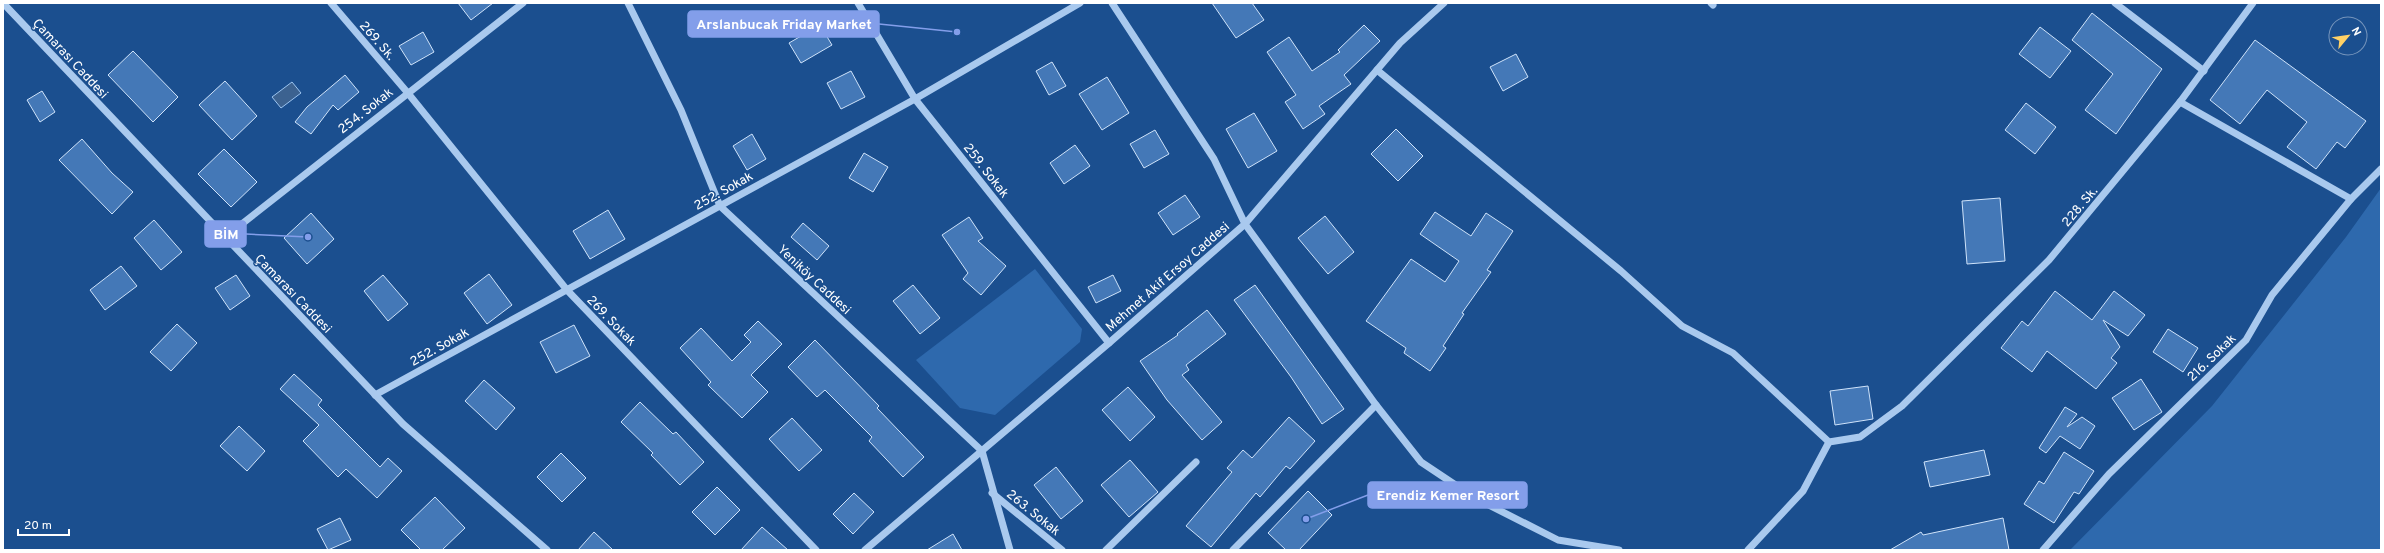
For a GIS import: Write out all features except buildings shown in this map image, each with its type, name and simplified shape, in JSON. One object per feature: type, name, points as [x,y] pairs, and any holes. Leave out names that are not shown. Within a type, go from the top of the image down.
[{"type":"street","name":"Çamarası Caddesi","points":[[3,3],[224,238],[403,424],[547,550]]},
{"type":"street","name":"269. Sk.","points":[[331,3],[407,92]]},
{"type":"street","name":"254. Sokak","points":[[224,238],[407,92],[523,3]]},
{"type":"street","name":"Yeniköy Caddesi","points":[[628,3],[681,110],[720,206],[982,451]]},
{"type":"street","name":"259. Sokak","points":[[858,3],[915,99],[1109,343]]},
{"type":"street","name":"252. Sokak","points":[[375,395],[915,99],[1080,3]]},
{"type":"street","name":"Mehmet Akif Ersoy Caddesi","points":[[865,550],[1109,343],[1245,224],[1214,159],[1112,3]]},
{"type":"street","points":[[1444,3],[1400,43],[1245,224],[1376,405],[1421,462],[1475,498],[1558,540],[1619,550]]},
{"type":"street","points":[[2115,3],[2204,72]]},
{"type":"street","name":"228. Sk.","points":[[1829,442],[1860,437],[1902,406],[2049,260],[2204,72],[2253,3]]},
{"type":"street","points":[[1377,70],[1621,271],[1682,326],[1733,353],[1829,442],[1803,491],[1748,550]]},
{"type":"street","name":"269. Sokak","points":[[407,92],[567,290],[816,550]]},
{"type":"street","points":[[2180,102],[2351,199]]},
{"type":"street","name":"216. Sokak","points":[[2043,550],[2109,474],[2246,340],[2272,295],[2351,199],[2381,169]]},
{"type":"street","points":[[1233,550],[1376,405]]},
{"type":"street","points":[[982,451],[992,493],[1010,550]]},
{"type":"street","points":[[1106,550],[1196,462]]},
{"type":"street","name":"263. Sokak","points":[[992,493],[1062,550]]},
{"type":"shaded area","points":[[292,82],[301,93],[281,108],[272,97]]},
{"type":"shaded area","points":[[2381,188],[2381,550],[2070,550],[2212,406],[2346,237]]},
{"type":"shaded area","points":[[1035,269],[1082,329],[1080,342],[995,415],[960,408],[916,360]]},
{"type":"place","name":"Arslanbucak Friday Market","points":[[957,32]]},
{"type":"place","name":"BİM","points":[[308,237]]},
{"type":"place","name":"Erendiz Kemer Resort","points":[[1306,519]]}]
